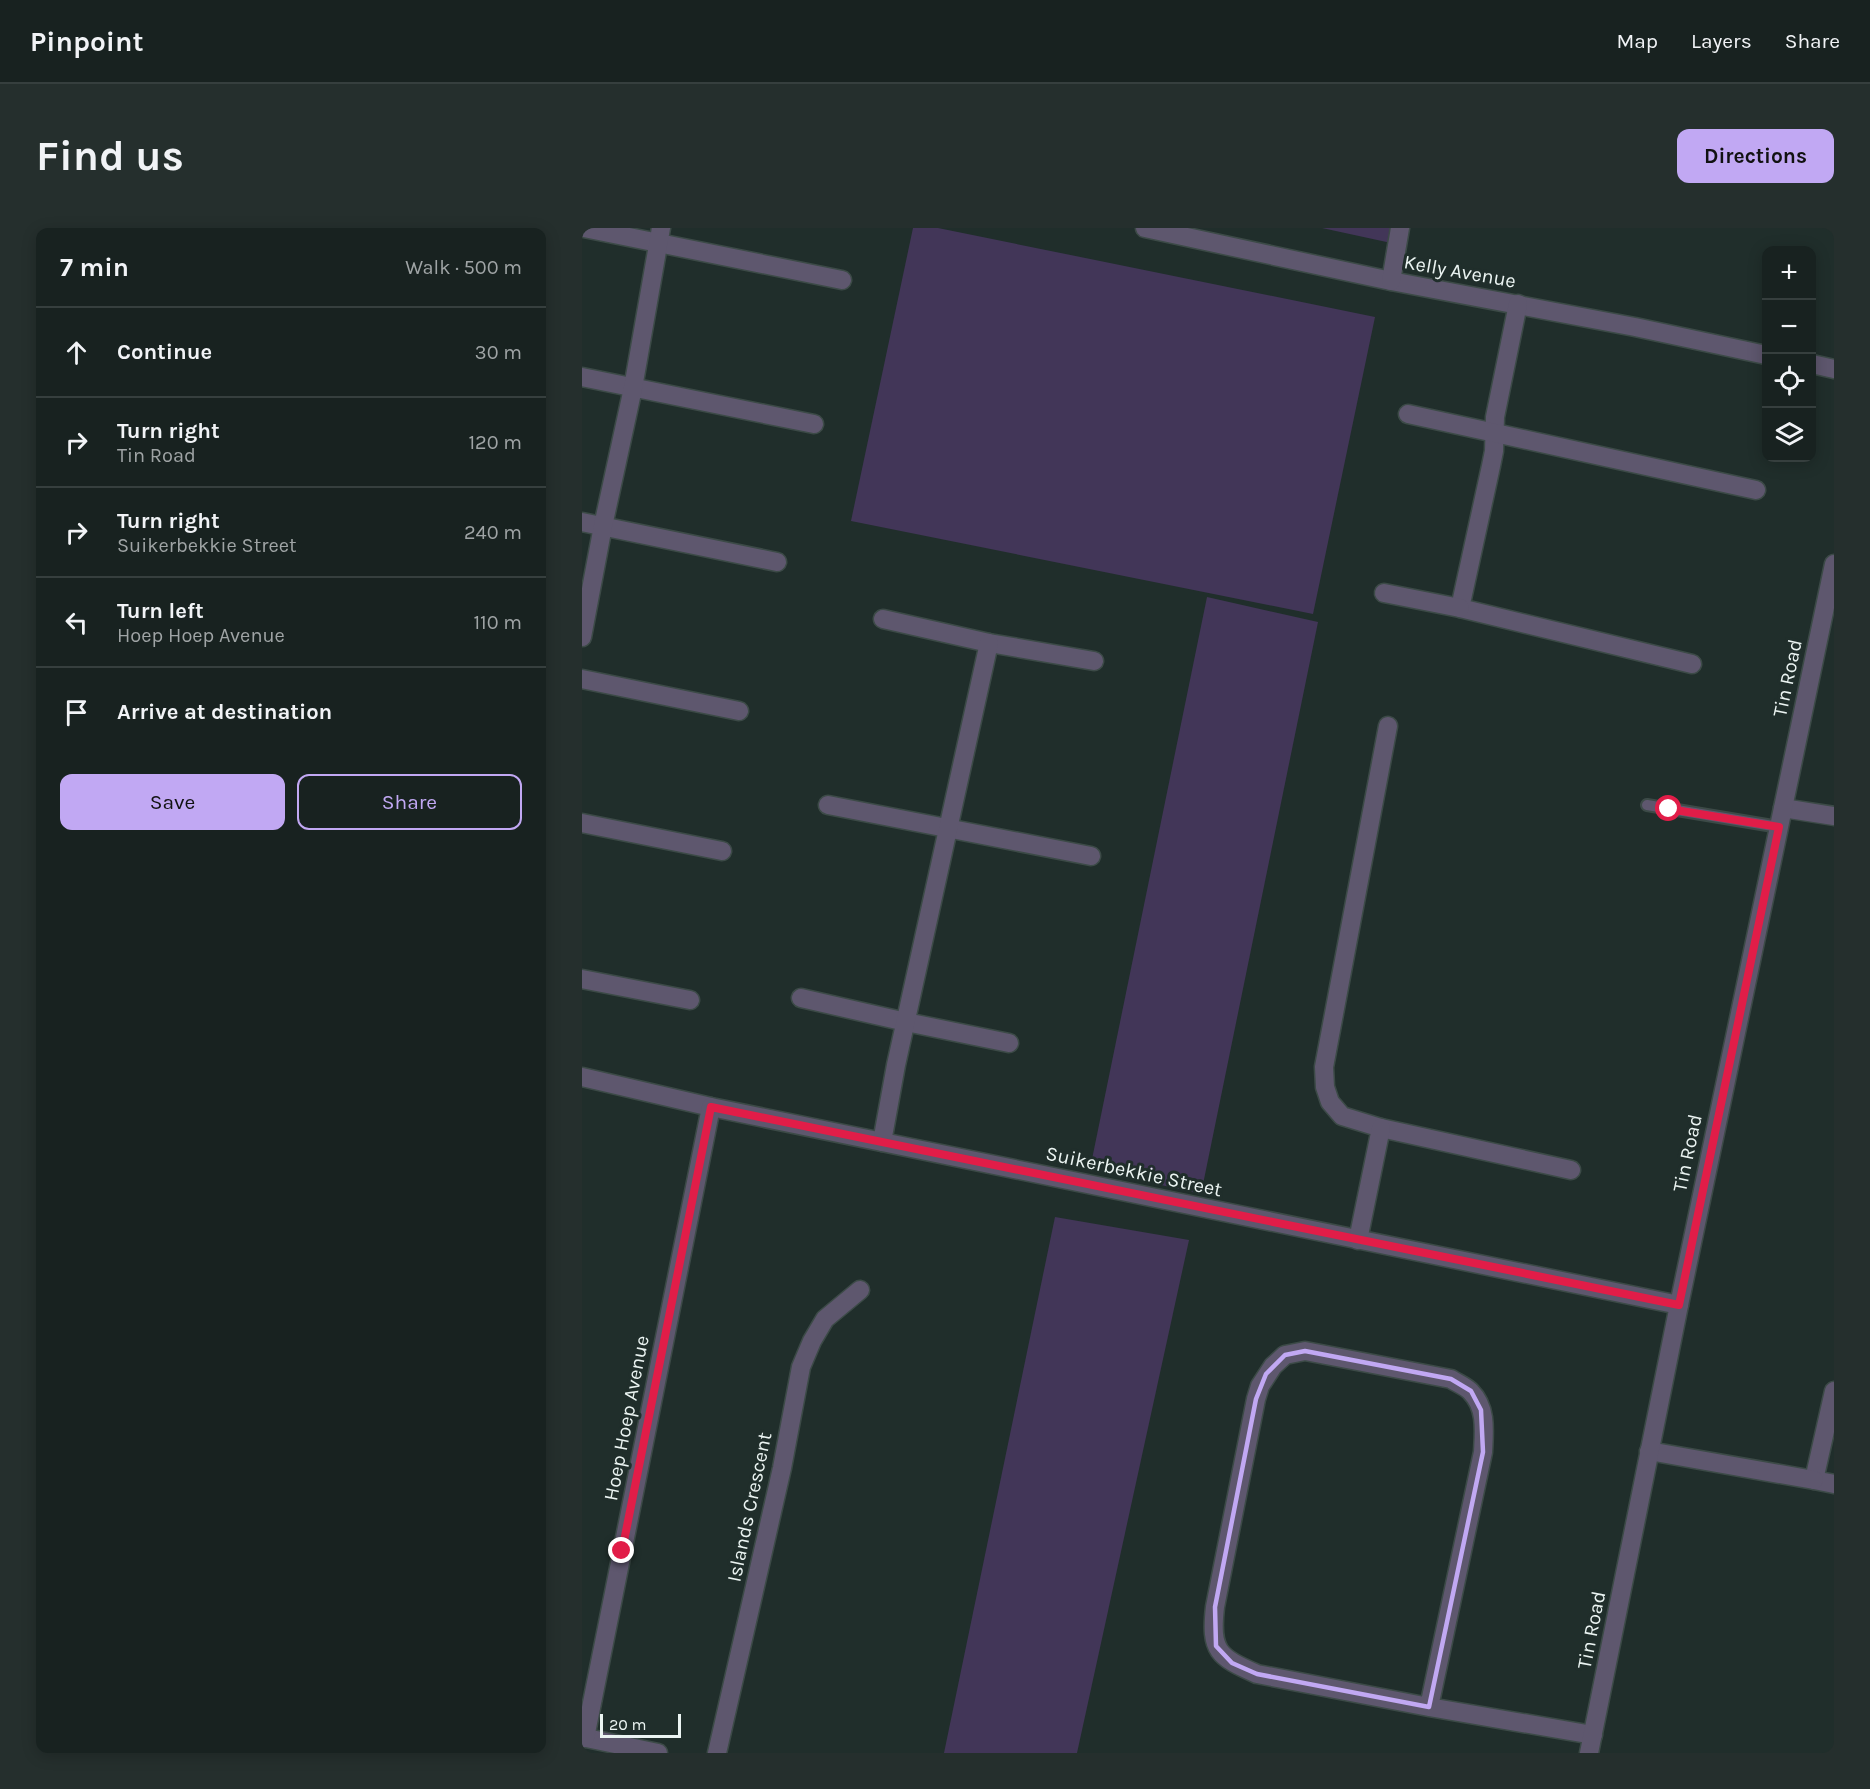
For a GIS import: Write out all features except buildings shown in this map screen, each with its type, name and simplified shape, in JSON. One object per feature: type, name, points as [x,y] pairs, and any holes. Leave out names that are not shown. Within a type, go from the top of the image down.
[{"type":"street","points":[[584,228],[660,236],[842,280]]},
{"type":"street","name":"Kelly Avenue","points":[[1145,228],[1391,281],[1518,304],[1762,354]]},
{"type":"street","points":[[1391,281],[1400,228]]},
{"type":"street","points":[[582,637],[633,388],[660,236]]},
{"type":"street","points":[[1460,608],[1493,459],[1497,402],[1518,304]]},
{"type":"street","points":[[1816,365],[1834,369]]},
{"type":"street","points":[[582,377],[814,424]]},
{"type":"street","points":[[1408,414],[1756,490]]},
{"type":"street","points":[[582,522],[777,562]]},
{"type":"street","name":"Tin Road","points":[[1589,1753],[1679,1305],[1834,564]]},
{"type":"street","points":[[1383,593],[1460,608],[1692,664]]},
{"type":"street","points":[[883,619],[989,643],[1094,661]]},
{"type":"street","points":[[882,1142],[896,1065],[989,643]]},
{"type":"street","points":[[582,679],[739,711]]},
{"type":"street","points":[[1388,726],[1324,1067],[1324,1087],[1327,1095],[1342,1116],[1381,1128],[1571,1170]]},
{"type":"street","points":[[828,805],[1091,856]]},
{"type":"street","points":[[1783,808],[1834,816]]},
{"type":"street","points":[[582,823],[723,851]]},
{"type":"street","points":[[582,979],[690,1000]]},
{"type":"street","points":[[801,998],[1010,1043]]},
{"type":"street","name":"Suikerbekkie Street","points":[[582,1077],[711,1107],[1679,1305]]},
{"type":"street","name":"Hoep Hoep Avenue","points":[[583,1738],[711,1107]]},
{"type":"street","points":[[1358,1240],[1381,1128]]},
{"type":"street","name":"Islands Crescent","points":[[717,1753],[782,1467],[801,1367],[825,1319],[860,1290]]},
{"type":"street","points":[[1429,1707],[1483,1452],[1484,1422],[1481,1410],[1471,1391],[1450,1379],[1305,1351],[1285,1355],[1266,1374],[1256,1399],[1215,1607],[1212,1631],[1216,1646],[1232,1663],[1257,1674],[1429,1707],[1593,1735]]},
{"type":"street","points":[[1814,1480],[1834,1390]]},
{"type":"street","points":[[1649,1451],[1834,1484]]},
{"type":"street","points":[[583,1738],[658,1753]]},
{"type":"lane","points":[[1647,806],[1779,827]]},
{"type":"highlighted area","points":[[1305,1351],[1451,1379],[1471,1391],[1481,1410],[1483,1452],[1429,1707],[1257,1674],[1232,1663],[1216,1646],[1215,1607],[1256,1399],[1266,1374],[1285,1355]]},
{"type":"shaded area","points":[[913,228],[938,228],[1375,317],[1313,614],[851,521]]},
{"type":"shaded area","points":[[1322,228],[1408,228],[1405,246]]},
{"type":"shaded area","points":[[1207,597],[1318,622],[1201,1194],[1090,1169]]},
{"type":"shaded area","points":[[1055,1217],[1189,1240],[1077,1753],[944,1753]]},
{"type":"route","points":[[622,1551],[711,1107],[1679,1305],[1779,827],[1669,809]]}]
